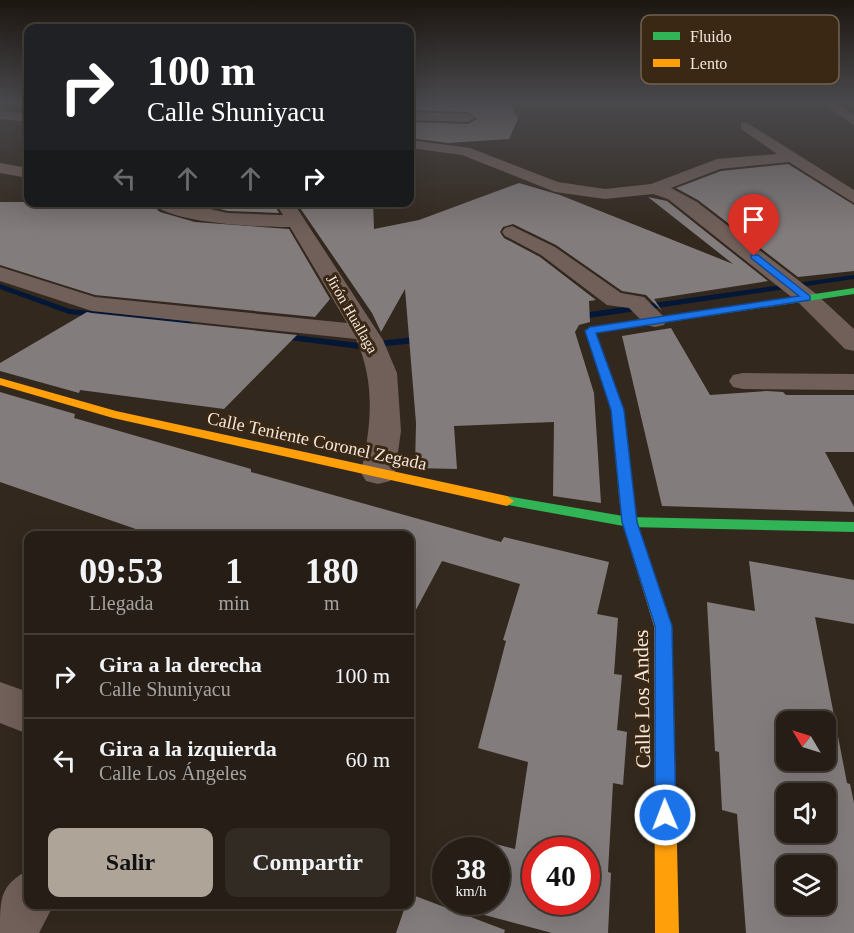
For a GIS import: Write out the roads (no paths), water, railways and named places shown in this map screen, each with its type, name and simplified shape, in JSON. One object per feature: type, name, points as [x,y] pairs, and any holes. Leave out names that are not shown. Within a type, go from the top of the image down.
[{"type":"street","points":[[430,147],[465,151],[528,177],[578,192],[605,194],[654,189],[717,164],[792,157]]},
{"type":"street","points":[[776,147],[854,198]]},
{"type":"street","points":[[0,168],[24,172]]},
{"type":"street","points":[[654,189],[674,195],[691,206],[807,298],[854,343]]},
{"type":"street","points":[[173,207],[216,219],[297,221]]},
{"type":"street","name":"Jirón Huallaga","points":[[287,207],[369,341],[383,373],[385,431],[378,472]]},
{"type":"street","points":[[512,232],[548,251],[615,300],[636,302],[655,320],[854,291]]},
{"type":"street","points":[[0,274],[92,304],[369,341]]},
{"type":"street","name":"Calle Los Andes","points":[[655,320],[590,331],[617,410],[629,522],[663,626],[667,933]]},
{"type":"street","name":"Calle Teniente Coronel Zegada","points":[[0,381],[113,414],[541,508],[629,522],[854,526]]},
{"type":"street","points":[[743,381],[854,382]]},
{"type":"street","points":[[0,702],[24,711]]},
{"type":"street","points":[[3,933],[24,904]]},
{"type":"waterway","points":[[575,317],[854,277]]},
{"type":"waterway","points":[[0,286],[69,311],[189,324]]},
{"type":"waterway","points":[[277,336],[359,346],[424,339]]}]
